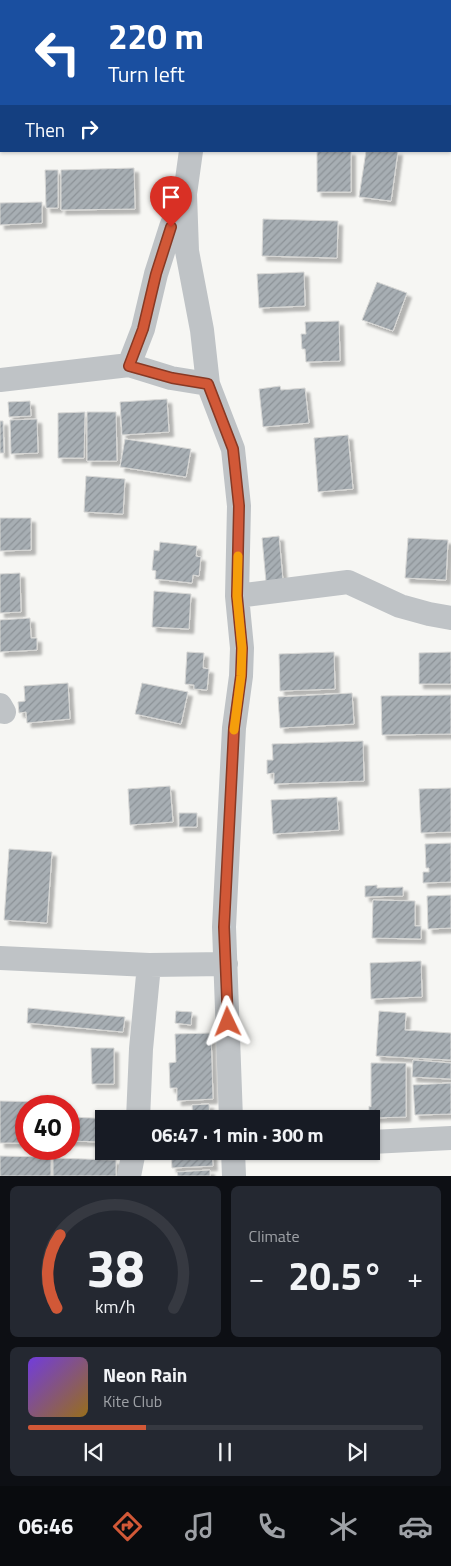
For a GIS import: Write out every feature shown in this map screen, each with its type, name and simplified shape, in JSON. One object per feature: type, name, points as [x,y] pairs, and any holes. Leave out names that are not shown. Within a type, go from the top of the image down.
[{"type":"street","points":[[191,152],[185,194],[188,252],[202,330],[208,384],[233,449],[239,506],[237,596],[242,648],[241,676],[234,728],[224,927],[231,1110]]},
{"type":"street","points":[[129,366],[143,329],[156,274],[171,227],[185,194]]},
{"type":"street","points":[[0,380],[129,366],[172,378],[208,384]]},
{"type":"street","points":[[237,596],[348,582],[400,606],[451,618]]},
{"type":"street","points":[[0,958],[149,965],[226,964]]},
{"type":"street","points":[[138,1110],[141,1049],[149,965]]},
{"type":"street","points":[[380,1142],[451,1138]]},
{"type":"street","points":[[129,1176],[132,1160]]},
{"type":"street","points":[[233,1160],[234,1176]]},
{"type":"building","points":[[317,152],[351,152],[351,192],[317,192]]},
{"type":"building","points":[[366,152],[398,152],[391,201],[359,197]]},
{"type":"building","points":[[134,168],[135,209],[61,210],[61,170]]},
{"type":"building","points":[[45,170],[58,170],[58,208],[46,208]]},
{"type":"building","points":[[42,202],[42,223],[0,225],[0,203]]},
{"type":"building","points":[[263,219],[338,221],[337,258],[262,256]]},
{"type":"building","points":[[304,272],[305,306],[259,308],[257,274]]},
{"type":"building","points":[[377,282],[407,293],[393,331],[362,320]]},
{"type":"building","points":[[339,321],[340,361],[306,362],[305,349],[302,349],[301,334],[306,334],[305,322]]},
{"type":"building","points":[[280,386],[281,390],[305,388],[309,423],[263,427],[259,389]]},
{"type":"building","points":[[167,399],[169,432],[122,435],[120,402]]},
{"type":"building","points":[[30,401],[31,416],[9,417],[8,402]]},
{"type":"building","points":[[85,412],[84,458],[58,458],[58,413]]},
{"type":"building","points":[[87,412],[116,412],[117,461],[87,461]]},
{"type":"building","points":[[37,419],[38,453],[11,454],[10,420]]},
{"type":"building","points":[[0,421],[3,421],[4,453],[0,453]]},
{"type":"building","points":[[348,435],[353,489],[318,492],[314,438]]},
{"type":"building","points":[[125,439],[191,449],[186,477],[120,467]]},
{"type":"building","points":[[86,476],[125,479],[123,514],[84,512]]},
{"type":"building","points":[[0,518],[31,518],[31,550],[0,551]]},
{"type":"building","points":[[279,536],[283,581],[266,582],[262,538]]},
{"type":"building","points":[[408,538],[448,540],[446,580],[405,578]]},
{"type":"building","points":[[160,542],[197,546],[196,556],[201,557],[199,576],[193,575],[192,583],[155,579],[156,571],[152,570],[154,550],[159,551]]},
{"type":"building","points":[[20,573],[21,612],[0,613],[0,574]]},
{"type":"building","points":[[154,591],[191,594],[189,629],[152,627]]},
{"type":"building","points":[[30,618],[31,638],[37,638],[37,650],[0,652],[0,620]]},
{"type":"building","points":[[187,652],[204,653],[203,668],[209,669],[207,690],[194,689],[194,685],[185,684]]},
{"type":"building","points":[[334,652],[335,689],[280,691],[279,654]]},
{"type":"building","points":[[451,652],[451,684],[419,684],[419,653]]},
{"type":"building","points":[[68,683],[70,719],[27,723],[26,712],[19,713],[18,702],[25,701],[24,686]]},
{"type":"building","points":[[142,683],[188,692],[181,724],[135,714]]},
{"type":"building","points":[[352,693],[354,724],[280,728],[278,697]]},
{"type":"building","points":[[451,695],[451,734],[382,735],[381,696]]},
{"type":"building","points":[[363,741],[364,781],[274,784],[274,773],[267,774],[267,760],[273,760],[272,744]]},
{"type":"building","points":[[170,786],[173,822],[130,825],[128,789]]},
{"type":"building","points":[[451,788],[451,832],[421,833],[419,789]]},
{"type":"building","points":[[337,797],[339,830],[273,834],[271,800]]},
{"type":"building","points":[[179,813],[197,813],[197,827],[179,827]]},
{"type":"building","points":[[451,843],[451,882],[423,883],[423,872],[429,872],[429,868],[426,868],[425,844]]},
{"type":"building","points":[[9,849],[52,852],[47,923],[4,920]]},
{"type":"building","points":[[377,885],[377,888],[403,887],[403,896],[365,897],[365,886]]},
{"type":"building","points":[[451,895],[451,928],[428,929],[427,896]]},
{"type":"building","points":[[373,900],[415,901],[415,926],[421,926],[421,939],[372,938]]},
{"type":"building","points":[[421,961],[422,997],[371,999],[370,963]]},
{"type":"building","points":[[28,1008],[125,1017],[123,1032],[27,1023]]},
{"type":"building","points":[[176,1011],[192,1012],[191,1025],[175,1023]]},
{"type":"building","points":[[379,1011],[406,1013],[405,1030],[451,1033],[451,1060],[376,1056]]},
{"type":"building","points":[[211,1033],[213,1099],[177,1101],[177,1088],[170,1088],[169,1063],[176,1062],[175,1034]]},
{"type":"building","points":[[91,1048],[114,1048],[114,1084],[92,1084]]},
{"type":"building","points":[[413,1060],[451,1063],[451,1079],[412,1077]]},
{"type":"building","points":[[371,1063],[406,1063],[406,1117],[380,1118],[380,1110],[369,1110],[369,1106],[371,1107]]},
{"type":"building","points":[[451,1083],[451,1114],[415,1115],[413,1085]]},
{"type":"building","points":[[0,1101],[15,1101],[15,1143],[0,1143]]},
{"type":"building","points":[[209,1104],[209,1110],[192,1110],[192,1105]]},
{"type":"building","points":[[80,1117],[95,1118],[95,1142],[80,1141]]},
{"type":"building","points":[[0,1156],[15,1156],[15,1160],[51,1160],[51,1176],[0,1176]]},
{"type":"building","points":[[53,1160],[116,1160],[116,1176],[53,1176]]},
{"type":"building","points":[[172,1160],[213,1160],[213,1166],[172,1168]]},
{"type":"building","points":[[210,1170],[210,1176],[178,1176],[177,1172]]},
{"type":"slow traffic","points":[[234,730],[241,676],[242,648],[237,596],[238,556]]},
{"type":"route","points":[[171,227],[156,274],[143,329],[129,366],[172,378],[208,384],[233,449],[239,506],[237,596],[242,648],[241,676],[234,728],[224,927],[228,1022]]}]
